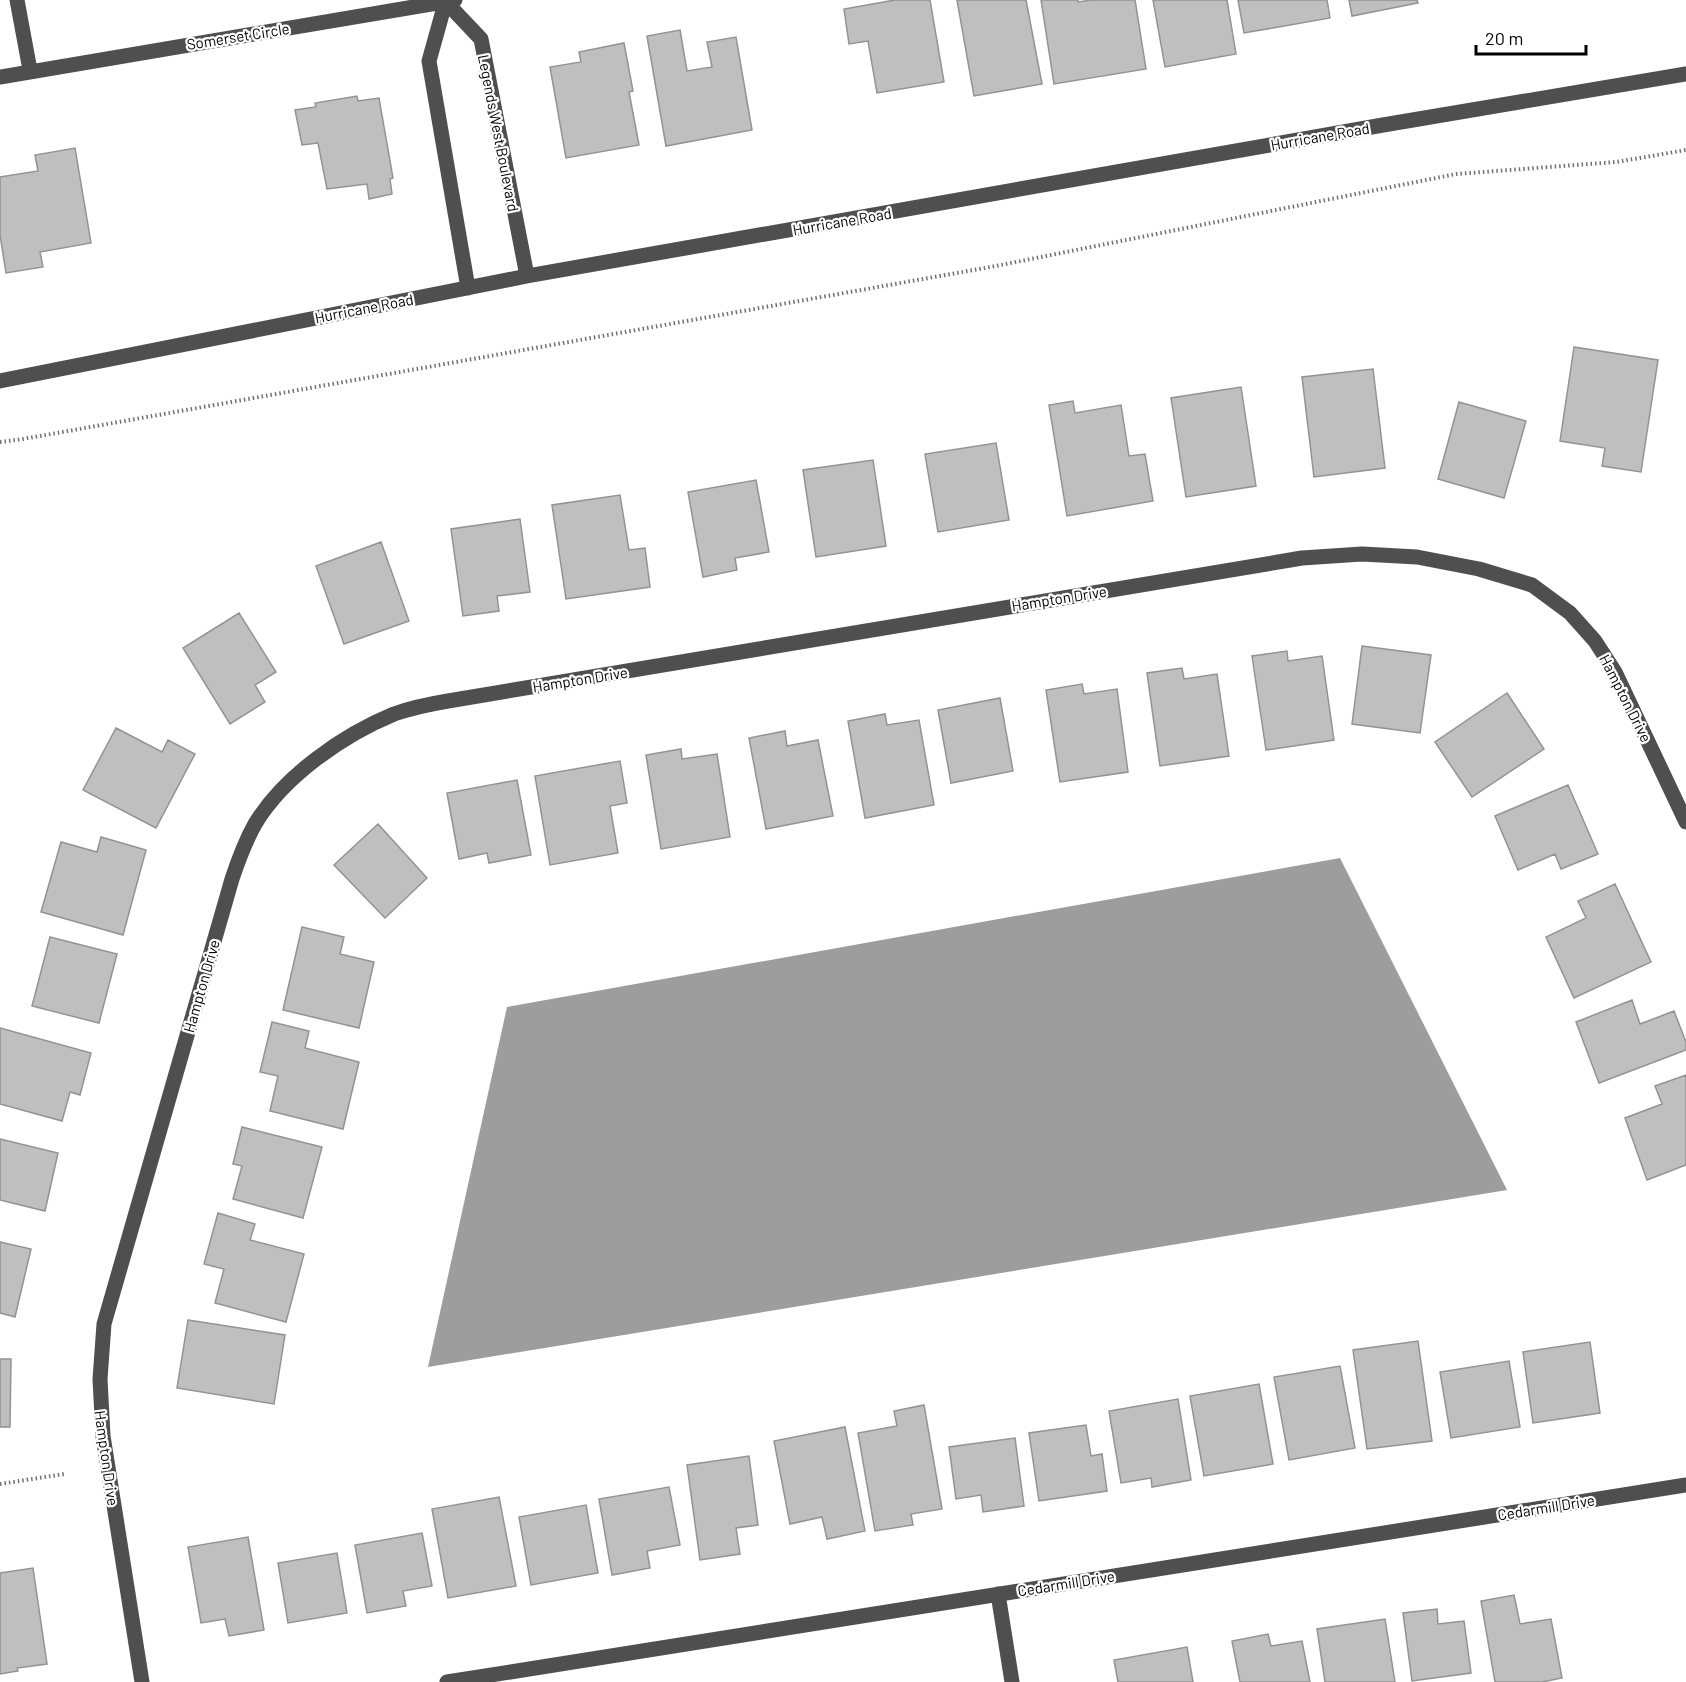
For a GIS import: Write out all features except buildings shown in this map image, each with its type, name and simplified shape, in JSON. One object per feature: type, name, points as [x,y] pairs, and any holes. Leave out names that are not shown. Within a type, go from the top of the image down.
[{"type":"street","points":[[17,0],[30,70]]},
{"type":"street","points":[[449,1],[429,61],[468,288]]},
{"type":"street","name":"Somerset Circle","points":[[0,77],[30,70],[449,1]]},
{"type":"street","name":"Legends West Boulevard","points":[[449,1],[481,39],[527,276]]},
{"type":"street","name":"Hurricane Road","points":[[0,381],[527,276],[1686,74]]},
{"type":"street","name":"Hampton Drive","points":[[142,1682],[103,1436],[100,1379],[104,1324],[242,850],[256,823],[288,784],[310,763],[352,735],[396,714],[448,701],[1302,558],[1362,554],[1417,557],[1479,569],[1532,585],[1570,613],[1595,641],[1616,672],[1686,822]]},
{"type":"street","name":"Cedarmill Drive","points":[[447,1682],[1686,1485]]},
{"type":"street","points":[[998,1594],[1012,1682]]},
{"type":"path","points":[[0,442],[996,266],[1456,174],[1616,162],[1686,150]]},
{"type":"path","points":[[0,1484],[64,1474]]},
{"type":"shaded area","points":[[1340,858],[1507,1190],[428,1367],[507,1007]]}]
